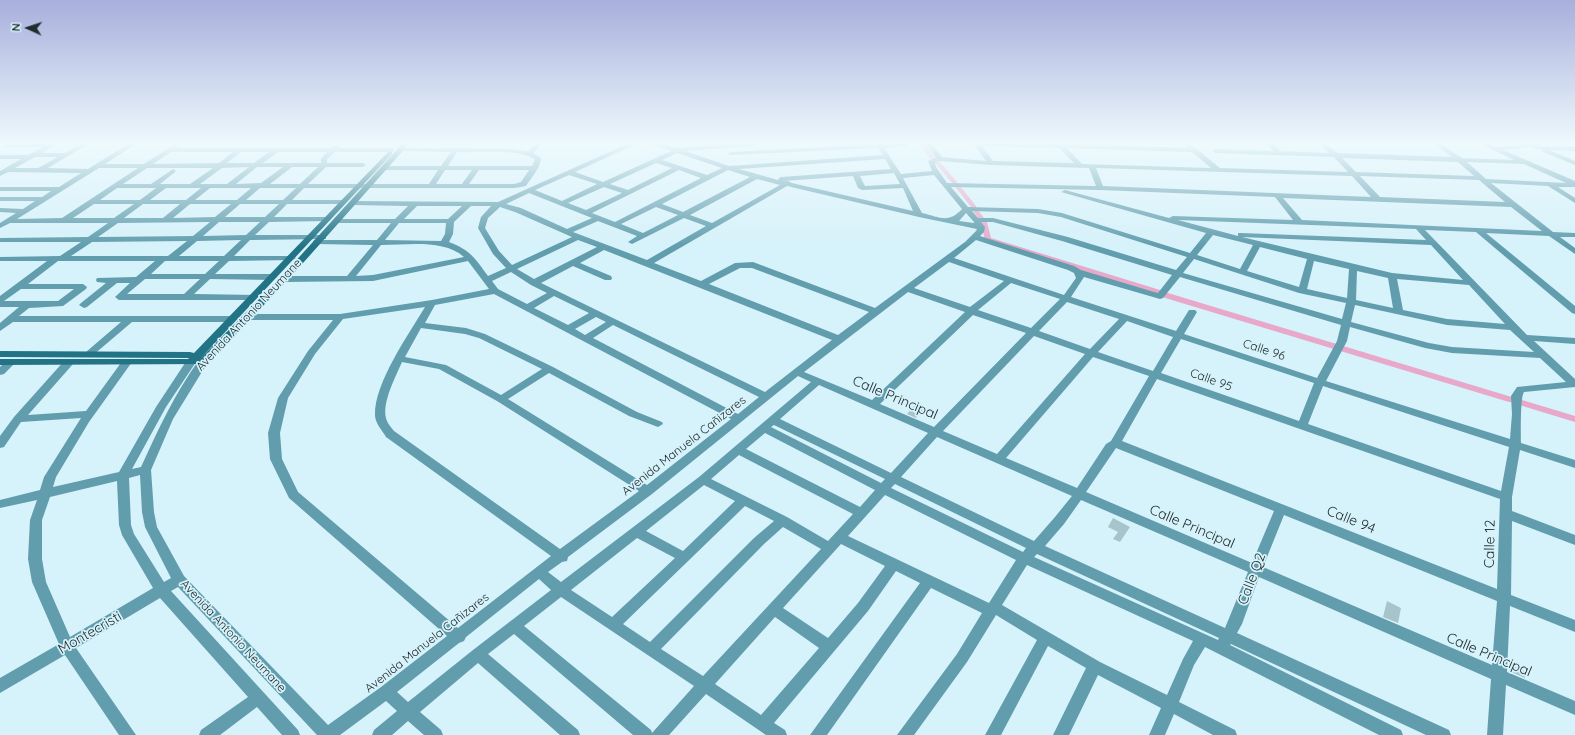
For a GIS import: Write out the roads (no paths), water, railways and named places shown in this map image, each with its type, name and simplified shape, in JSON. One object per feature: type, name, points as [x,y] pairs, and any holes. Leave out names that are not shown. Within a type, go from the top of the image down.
[{"type":"street","points":[[0,226],[77,178]]},
{"type":"street","points":[[65,220],[128,178]]},
{"type":"street","points":[[153,186],[164,178]]},
{"type":"street","points":[[192,186],[203,178]]},
{"type":"street","points":[[230,185],[238,178]]},
{"type":"street","points":[[254,297],[119,297],[139,278],[195,237],[238,201],[271,178]]},
{"type":"street","points":[[186,297],[310,178]]},
{"type":"street","name":"Avenida Antonio Neumane","points":[[327,735],[180,580],[151,527],[148,512],[145,470],[168,419],[201,359],[248,317],[284,278],[317,238],[327,219],[366,178]]},
{"type":"street","name":"Avenida Antonio Neumane","points":[[292,735],[162,591],[128,535],[125,525],[123,475],[161,407],[233,319],[292,258],[338,220],[376,178]]},
{"type":"street","points":[[430,187],[436,178]]},
{"type":"street","points":[[464,186],[470,178]]},
{"type":"street","points":[[117,186],[303,185],[430,187],[520,185],[526,178]]},
{"type":"street","points":[[558,178],[499,204],[486,215],[481,222],[482,228],[496,254],[510,268],[552,294],[766,397]]},
{"type":"street","points":[[586,178],[628,192]]},
{"type":"street","points":[[563,203],[616,178]]},
{"type":"street","points":[[586,213],[657,178]]},
{"type":"street","points":[[614,225],[707,178]]},
{"type":"street","points":[[632,242],[754,178]]},
{"type":"street","points":[[763,178],[947,221],[979,223],[993,220],[1051,235],[1177,274],[1428,346],[1452,350],[1542,355]]},
{"type":"street","points":[[773,180],[791,178]]},
{"type":"street","points":[[857,178],[862,188],[866,203]]},
{"type":"street","points":[[900,178],[919,215]]},
{"type":"street","points":[[940,178],[979,223]]},
{"type":"street","points":[[1096,178],[1100,188]]},
{"type":"street","points":[[1358,178],[1378,200]]},
{"type":"street","points":[[1446,178],[1575,184]]},
{"type":"street","points":[[1562,178],[1575,184]]},
{"type":"street","points":[[1482,180],[1512,205],[1575,252]]},
{"type":"street","points":[[646,264],[788,183]]},
{"type":"street","points":[[1550,184],[1575,201]]},
{"type":"street","points":[[166,220],[210,185]]},
{"type":"street","points":[[946,185],[1100,188],[1512,205]]},
{"type":"street","points":[[0,300],[90,239],[164,186]]},
{"type":"street","points":[[862,188],[905,186]]},
{"type":"street","points":[[1043,187],[1210,232],[1353,268],[1392,276],[1472,283]]},
{"type":"street","points":[[0,189],[59,189]]},
{"type":"street","points":[[530,191],[644,236]]},
{"type":"street","points":[[1278,196],[1299,222]]},
{"type":"street","points":[[0,199],[44,199]]},
{"type":"street","points":[[94,202],[343,202]]},
{"type":"street","points":[[353,203],[499,204],[518,210],[603,247],[702,284],[839,339]]},
{"type":"street","points":[[349,279],[397,221],[415,203]]},
{"type":"street","points":[[338,220],[450,221],[470,203]]},
{"type":"street","points":[[656,204],[712,226]]},
{"type":"street","points":[[947,221],[953,221],[960,217],[966,209]]},
{"type":"street","points":[[966,209],[1038,211],[1062,216],[1302,291],[1399,313],[1467,324],[1513,326]]},
{"type":"street","points":[[0,210],[25,211]]},
{"type":"street","points":[[567,232],[598,218]]},
{"type":"street","points":[[1165,219],[1207,218],[1575,235]]},
{"type":"street","points":[[9,221],[327,219]]},
{"type":"street","points":[[444,243],[449,234],[450,221]]},
{"type":"street","name":"Avenida Manuela Cañizares","points":[[327,735],[397,703],[459,637],[542,575],[839,339],[908,289],[975,237],[980,232],[979,223]]},
{"type":"street","points":[[1418,227],[1524,338],[1574,384]]},
{"type":"street","points":[[1479,231],[1575,311]]},
{"type":"street","points":[[975,237],[1067,266],[1078,272],[1160,296],[1210,232]]},
{"type":"street","points":[[1231,237],[1240,235],[1277,236],[1433,243]]},
{"type":"street","points":[[0,240],[249,237],[444,243],[460,249],[470,258],[495,291],[739,419]]},
{"type":"street","points":[[486,280],[578,237]]},
{"type":"street","points":[[1242,272],[1257,244]]},
{"type":"street","points":[[534,283],[603,247]]},
{"type":"street","points":[[0,265],[4,259],[292,258]]},
{"type":"street","points":[[284,278],[349,279],[393,275],[470,258]]},
{"type":"street","points":[[1302,291],[1311,258]]},
{"type":"street","name":"Calle 96","points":[[947,259],[1179,336],[1575,464]]},
{"type":"street","points":[[573,263],[608,278]]},
{"type":"street","points":[[702,284],[738,265],[753,265],[877,312]]},
{"type":"street","points":[[1302,426],[1320,382],[1342,341],[1351,302],[1353,268]]},
{"type":"street","points":[[659,735],[706,686],[935,432],[1066,298],[1080,278],[1078,272]]},
{"type":"street","points":[[100,280],[208,276],[273,277]]},
{"type":"street","points":[[1392,276],[1399,313]]},
{"type":"street","points":[[84,305],[115,280]]},
{"type":"street","points":[[873,405],[971,311],[1010,280]]},
{"type":"street","points":[[0,304],[60,304],[83,287],[19,286]]},
{"type":"street","name":"Calle 95","points":[[908,289],[1506,497]]},
{"type":"street","points":[[248,317],[340,317],[432,303],[495,291]]},
{"type":"street","points":[[526,308],[552,294]]},
{"type":"street","points":[[432,303],[400,359],[381,400],[380,417],[390,434],[562,558]]},
{"type":"street","points":[[0,328],[27,305]]},
{"type":"street","points":[[905,735],[962,658],[1024,558],[1037,548],[1078,494],[1110,447],[1115,444],[1154,374],[1179,336],[1184,323],[1192,312]]},
{"type":"street","points":[[567,330],[594,314]]},
{"type":"street","points":[[340,317],[311,353],[282,398],[274,433],[276,458],[293,495],[459,637]]},
{"type":"street","points":[[999,459],[1091,353],[1125,318]]},
{"type":"street","points":[[11,319],[233,319]]},
{"type":"street","points":[[89,354],[130,319]]},
{"type":"street","points":[[585,339],[612,322]]},
{"type":"street","points":[[419,325],[466,331],[482,336],[550,369],[633,414],[658,424]]},
{"type":"street","points":[[1524,338],[1575,341]]},
{"type":"street","points":[[0,354],[89,354],[201,359]]},
{"type":"street","points":[[0,362],[127,362],[201,359]]},
{"type":"street","points":[[400,359],[442,367],[501,399],[648,491]]},
{"type":"street","points":[[0,372],[11,362]]},
{"type":"street","points":[[0,444],[18,419],[69,362]]},
{"type":"street","points":[[127,362],[88,414],[50,477],[36,520],[35,559],[38,582],[67,646],[128,735]]},
{"type":"street","points":[[501,399],[550,369]]},
{"type":"street","name":"Calle Principal","points":[[797,372],[1575,708]]},
{"type":"street","points":[[380,735],[397,703],[478,654],[559,588],[703,480],[818,381]]},
{"type":"street","name":"Calle 12","points":[[1495,735],[1497,675],[1504,597],[1506,497],[1515,445],[1517,414],[1516,396],[1521,389],[1574,384]]},
{"type":"street","points":[[18,419],[88,414]]},
{"type":"street","points":[[769,424],[888,484],[1024,558],[1202,638],[1225,642],[1443,735]]},
{"type":"street","name":"Calle 94","points":[[1115,444],[1575,626]]},
{"type":"street","points":[[738,450],[861,513]]},
{"type":"street","points":[[0,504],[45,492],[145,470]]},
{"type":"street","points":[[703,480],[783,520],[830,548]]},
{"type":"street","points":[[888,484],[1037,548],[1225,642],[1395,735]]},
{"type":"street","points":[[614,625],[744,500]]},
{"type":"street","name":"Calle Q2","points":[[1225,642],[1235,624],[1255,570],[1282,509]]},
{"type":"street","points":[[1506,514],[1575,540]]},
{"type":"street","points":[[651,650],[759,541],[783,520]]},
{"type":"street","points":[[636,531],[683,557]]},
{"type":"street","points":[[840,538],[929,581],[992,609],[1046,637],[1095,666],[1170,703],[1229,735]]},
{"type":"street","points":[[763,724],[863,607],[894,564]]},
{"type":"street","points":[[542,575],[559,588],[779,735]]},
{"type":"street","name":"Montecristi","points":[[0,686],[180,580]]},
{"type":"street","points":[[818,735],[929,581]]},
{"type":"street","points":[[775,610],[829,647]]},
{"type":"street","points":[[514,626],[645,735]]},
{"type":"street","points":[[993,735],[1046,637]]},
{"type":"street","points":[[1157,735],[1188,663],[1202,638]]},
{"type":"street","points":[[478,654],[572,735]]},
{"type":"street","points":[[1061,735],[1095,666]]},
{"type":"street","points":[[207,735],[258,698]]},
{"type":"street","points":[[397,703],[435,735]]},
{"type":"waterway","points":[[951,178],[955,183]]},
{"type":"waterway","points":[[958,187],[974,207]]},
{"type":"waterway","points":[[976,211],[981,218]]},
{"type":"waterway","points":[[984,222],[988,239],[1157,292]]},
{"type":"waterway","points":[[1165,295],[1336,346]]},
{"type":"waterway","points":[[1340,348],[1512,400]]},
{"type":"waterway","points":[[1519,402],[1575,419]]}]
